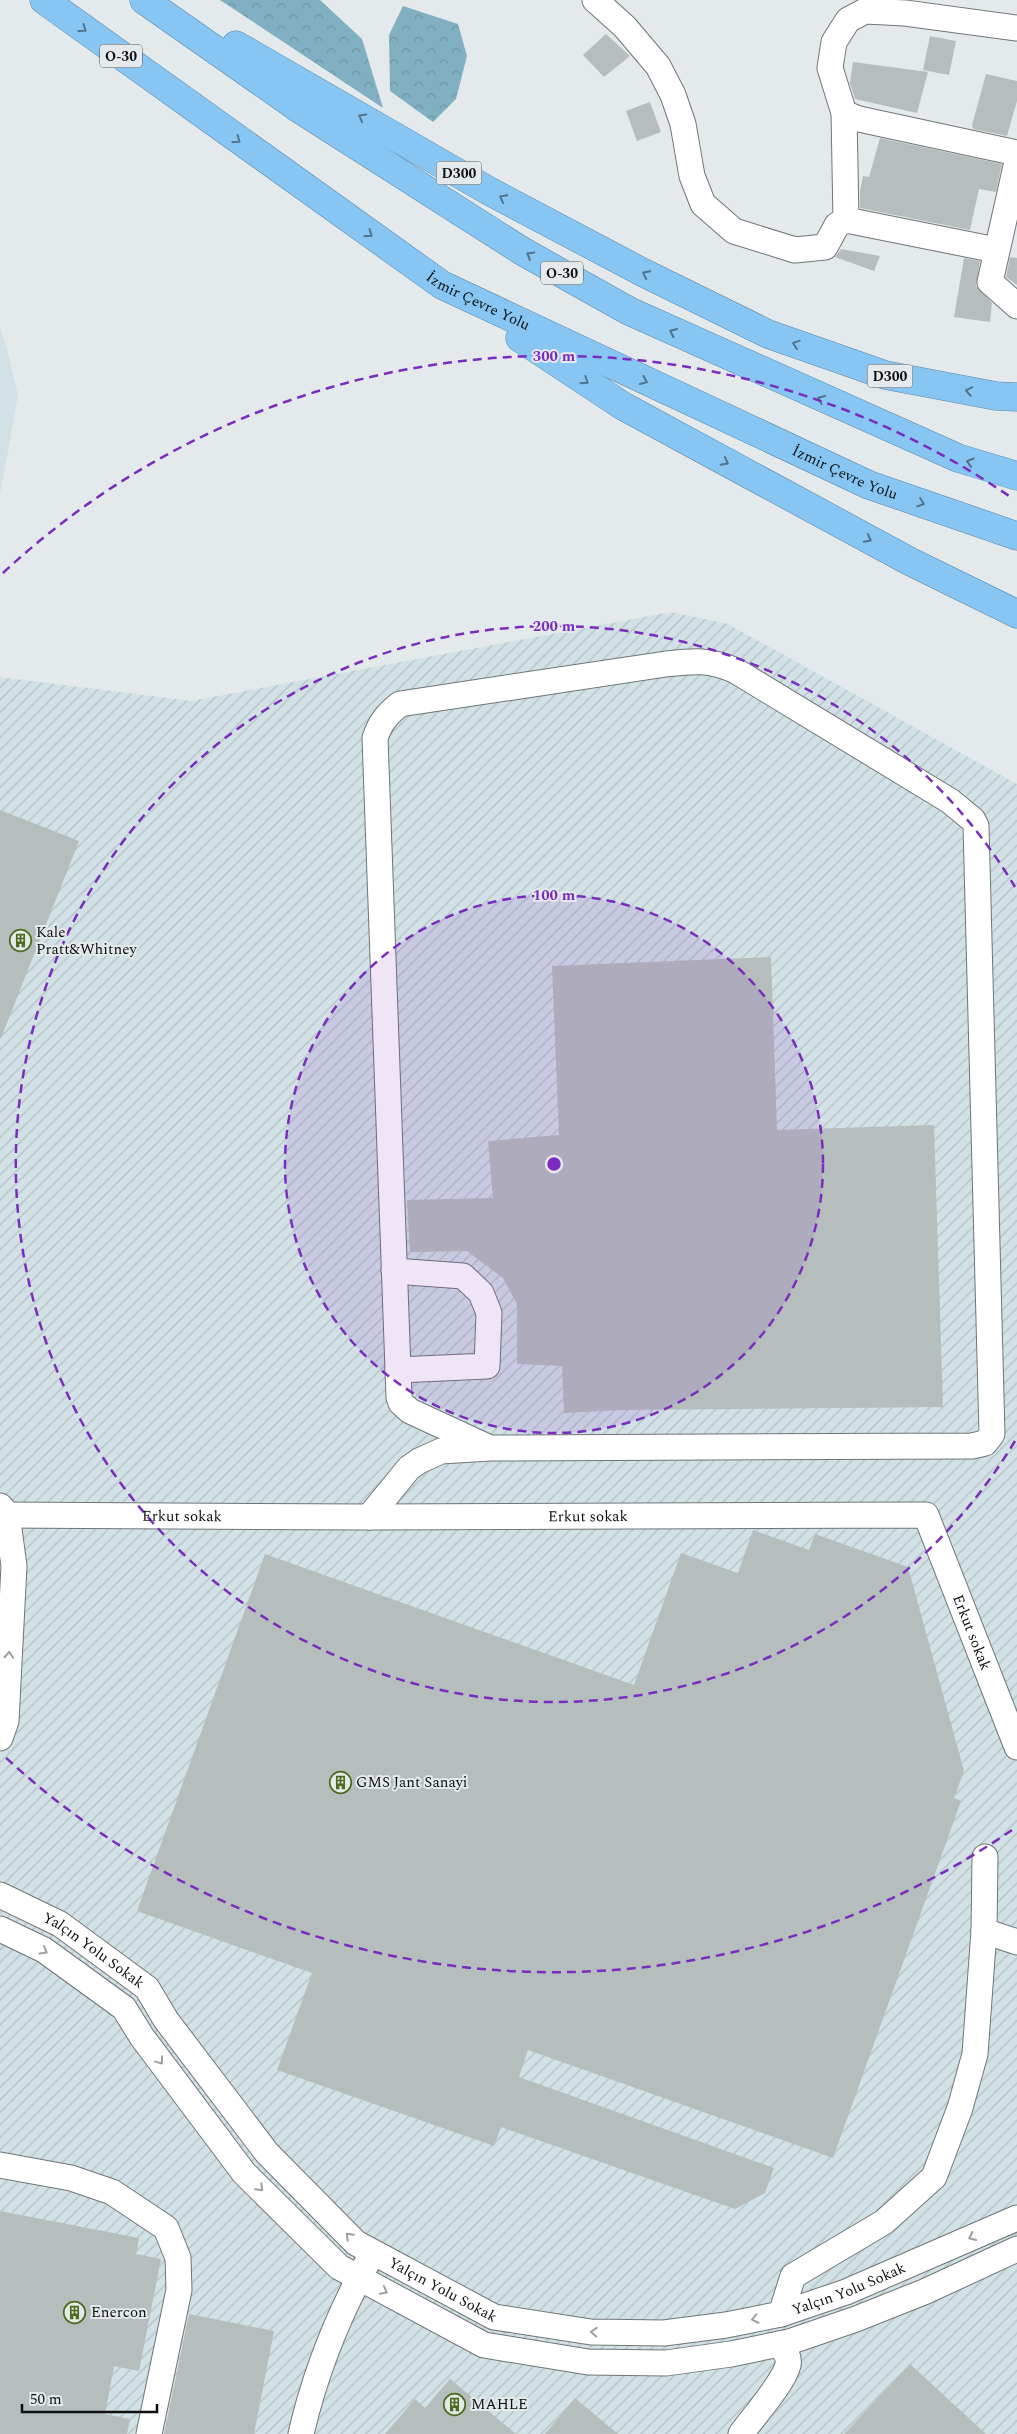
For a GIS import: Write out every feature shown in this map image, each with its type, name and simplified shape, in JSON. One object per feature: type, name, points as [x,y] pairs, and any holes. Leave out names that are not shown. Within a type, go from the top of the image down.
[{"type":"highway","name":"İzmir Çevre Yolu","points":[[44,0],[442,285],[869,485],[1017,536]]},
{"type":"highway","name":"O-30","points":[[144,0],[309,116],[522,251],[629,312],[958,458],[1017,476]]},
{"type":"highway","name":"D300","points":[[156,0],[490,191],[642,272],[768,334],[885,375],[996,396],[1017,397]]},
{"type":"highway","points":[[442,285],[623,406],[909,561],[1017,614]]},
{"type":"street","points":[[595,0],[625,27],[658,66],[673,95],[683,124],[692,176],[703,204],[734,230],[795,250],[825,247],[837,225],[846,220],[996,250]]},
{"type":"street","points":[[846,220],[844,113],[830,68],[834,42],[848,20],[865,11],[905,13],[1017,28]]},
{"type":"street","points":[[844,113],[859,119],[1017,153]]},
{"type":"street","points":[[1017,162],[990,282],[1017,306]]},
{"type":"street","points":[[369,1517],[409,1468],[440,1451],[490,1448],[979,1446],[989,1440],[992,1434],[977,837],[973,820],[950,801],[736,670],[718,663],[708,661],[666,664],[400,704],[383,720],[375,738],[398,1397],[404,1407],[444,1428],[490,1448]]},
{"type":"street","points":[[394,1271],[463,1276],[482,1293],[489,1313],[487,1366],[398,1370]]},
{"type":"street","points":[[0,1738],[6,1721],[14,1566],[2,1511]]},
{"type":"street","name":"Erkut sokak","points":[[2,1511],[369,1517],[926,1514],[1017,1746]]},
{"type":"street","points":[[781,2314],[793,2276],[884,2222],[934,2177],[960,2108],[975,2054],[984,1931],[985,1857]]},
{"type":"street","name":"Yalçın Yolu Sokak","points":[[0,1895],[60,1924],[147,1988],[166,2020],[267,2154],[356,2243],[494,2317],[591,2332],[664,2333],[726,2325],[781,2314],[854,2288],[1017,2218]]},
{"type":"street","name":"Yalçın Yolu Sokak","points":[[0,1929],[44,1950],[124,2008],[142,2037],[244,2173],[339,2267],[484,2345],[588,2362],[666,2363],[731,2354],[779,2344],[856,2320],[924,2292],[1017,2249]]},
{"type":"street","points":[[984,1931],[1017,1942]]},
{"type":"street","points":[[0,2165],[71,2178],[112,2192],[166,2228],[178,2258],[179,2290],[149,2434]]},
{"type":"street","points":[[301,2434],[310,2397],[327,2344],[373,2252]]},
{"type":"street","points":[[741,2434],[780,2381],[788,2364],[786,2352],[779,2344]]},
{"type":"shaded area","points":[[0,328],[7,348],[18,396],[0,495]]},
{"type":"shaded area","points":[[671,612],[728,624],[1017,784],[1017,2434],[0,2434],[0,677],[191,701]]},
{"type":"green space","points":[[220,0],[320,0],[362,39],[383,108]]},
{"type":"green space","points":[[403,6],[458,24],[467,56],[456,99],[433,122],[390,91],[389,35]]},
{"type":"building","points":[[606,34],[630,56],[604,77],[583,55]]},
{"type":"building","points":[[930,36],[956,41],[949,75],[923,70]]},
{"type":"building","points":[[853,62],[928,72],[917,113],[855,99],[850,83]]},
{"type":"building","points":[[986,74],[1017,81],[1017,101],[1007,136],[973,129],[972,125]]},
{"type":"building","points":[[650,102],[661,132],[637,141],[626,111]]},
{"type":"building","points":[[880,138],[1002,164],[996,192],[979,189],[970,230],[860,208],[860,191],[863,176],[869,177]]},
{"type":"building","points":[[841,249],[880,256],[874,271],[835,257]]},
{"type":"building","points":[[1010,257],[1017,258],[1017,285],[1006,277]]},
{"type":"building","points":[[964,258],[980,261],[976,286],[992,303],[990,322],[954,317]]},
{"type":"building","name":"Kale Pratt&Whitney","points":[[0,810],[79,841],[1,1038],[0,1038]]},
{"type":"building","points":[[771,957],[777,1130],[934,1125],[943,1407],[621,1410],[564,1413],[562,1366],[517,1364],[517,1304],[503,1278],[467,1251],[410,1252],[407,1200],[493,1198],[488,1141],[559,1135],[552,966]]},
{"type":"building","points":[[753,1530],[809,1550],[815,1534],[908,1567],[964,1771],[954,1798],[961,1801],[833,2158],[528,2050],[519,2077],[774,2168],[765,2193],[735,2209],[501,2127],[494,2146],[277,2070],[312,1973],[137,1911],[265,1554],[634,1685],[681,1553],[738,1573]]},
{"type":"building","name":"Enercon","points":[[0,2211],[139,2238],[136,2254],[161,2259],[139,2371],[114,2366],[105,2414],[130,2419],[127,2434],[0,2434]]},
{"type":"building","points":[[189,2314],[274,2331],[254,2434],[164,2434]]},
{"type":"building","points":[[910,2364],[986,2434],[844,2434]]},
{"type":"building","name":"MAHLE","points":[[450,2379],[516,2434],[385,2434],[415,2399],[425,2408]]},
{"type":"building","name":"MAHLE","points":[[575,2398],[618,2434],[545,2434]]},
{"type":"place","name":"Kale Pratt&Whitney","points":[[20,941]]},
{"type":"place","name":"GMS Jant Sanayi","points":[[340,1782]]},
{"type":"place","name":"Enercon","points":[[75,2312]]},
{"type":"place","name":"MAHLE","points":[[455,2404]]}]
